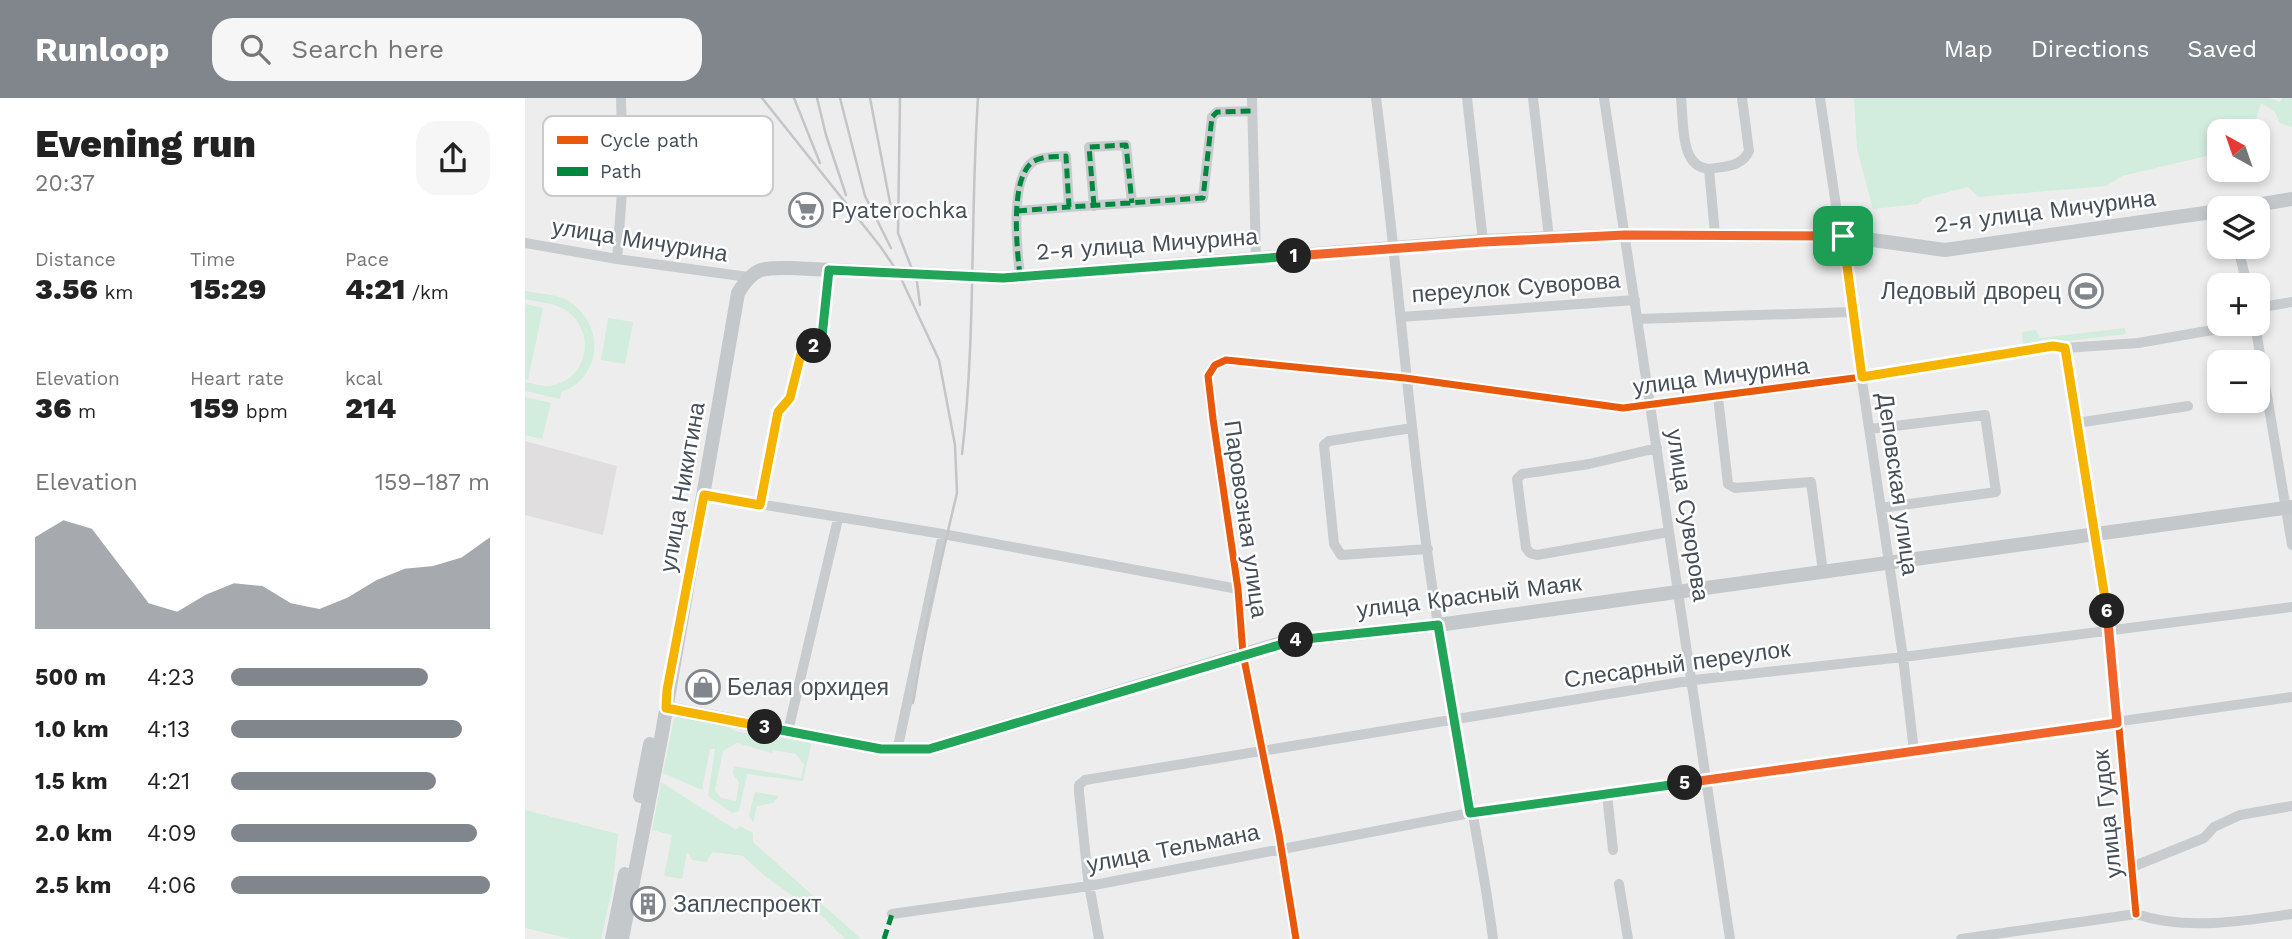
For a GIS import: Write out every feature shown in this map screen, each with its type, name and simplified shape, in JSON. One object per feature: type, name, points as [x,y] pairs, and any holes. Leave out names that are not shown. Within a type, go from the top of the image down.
[{"type":"main road","points":[[2270,203],[2292,199]]},
{"type":"main road","name":"2-я улица Мичурина","points":[[748,277],[769,268],[978,278],[1020,276],[1483,242],[1625,235],[1843,236],[1945,250],[2207,213]]},
{"type":"main road","name":"улица Никитина","points":[[622,939],[666,708],[738,293],[748,277]]},
{"type":"main road","name":"улица Красный Маяк","points":[[666,708],[897,751],[929,749],[1288,641],[1438,625],[2288,508]]},
{"type":"main road","name":"улица Никитина","points":[[612,939],[655,723],[666,708]]},
{"type":"street","points":[[621,98],[621,116]]},
{"type":"street","points":[[1252,98],[1256,259]]},
{"type":"street","points":[[1376,98],[1396,250],[1405,377],[1438,625],[1493,939]]},
{"type":"street","points":[[1467,98],[1483,242]]},
{"type":"street","points":[[1533,98],[1549,238]]},
{"type":"street","name":"улица Суворова","points":[[1604,98],[1730,939]]},
{"type":"street","points":[[1681,98],[1688,157],[1697,166],[1709,169],[1740,163],[1746,159],[1749,151],[1742,98]]},
{"type":"street","name":"Деповская улица","points":[[1821,98],[1843,236],[1887,565],[1903,657],[1913,751]]},
{"type":"street","points":[[1017,211],[1203,198],[1212,117],[1217,112],[1252,111]]},
{"type":"street","points":[[1094,206],[1089,147],[1126,145],[1132,202]]},
{"type":"street","points":[[1020,276],[1017,211],[1022,174],[1034,161],[1066,156],[1069,208]]},
{"type":"street","points":[[1709,169],[1714,234]]},
{"type":"street","points":[[617,259],[622,196]]},
{"type":"street","name":"улица Мичурина","points":[[525,243],[748,277]]},
{"type":"street","points":[[760,505],[778,412],[790,398],[801,354],[810,346],[821,346],[829,270]]},
{"type":"street","name":"переулок Суворова","points":[[1401,317],[1635,300]]},
{"type":"street","points":[[2270,306],[2292,302]]},
{"type":"street","name":"переулок Суворова","points":[[1637,319],[1852,312]]},
{"type":"street","name":"улица Мичурина","points":[[1226,360],[1405,377],[1623,408],[1651,407],[2059,347],[2138,343],[2207,331]]},
{"type":"street","points":[[2257,336],[2288,508],[2292,545]]},
{"type":"street","name":"улица Гудок","points":[[2059,347],[2077,423],[2110,629],[2136,914]]},
{"type":"street","name":"Паровозная улица","points":[[1226,360],[1215,365],[1208,376],[1238,590],[1243,654],[1282,849],[1296,939]]},
{"type":"street","points":[[1717,397],[1728,484],[1735,488],[1811,482],[1823,572]]},
{"type":"street","points":[[2077,423],[2188,406]]},
{"type":"street","points":[[1870,429],[1985,415],[1996,492],[1881,508]]},
{"type":"street","points":[[1412,428],[1329,441],[1324,445],[1334,544],[1335,551],[1341,555],[1428,549]]},
{"type":"street","points":[[1657,447],[1589,464],[1522,474],[1517,479],[1529,554],[1537,555],[1669,532]]},
{"type":"street","points":[[704,495],[945,535],[1238,590]]},
{"type":"street","points":[[788,731],[838,519]]},
{"type":"street","points":[[897,751],[945,535]]},
{"type":"street","name":"Слесарный переулок","points":[[1089,886],[1079,792],[1079,785],[1086,780],[1455,717],[1693,680],[1903,657],[2292,607]]},
{"type":"street","name":"улица Тельмана","points":[[892,914],[1089,886],[1470,813],[2292,697]]},
{"type":"street","points":[[1607,794],[1613,850]]},
{"type":"street","points":[[2132,867],[2204,838],[2214,827],[2240,815],[2292,806]]},
{"type":"street","points":[[1619,884],[1628,939]]},
{"type":"street","points":[[1089,886],[1099,939]]},
{"type":"street","points":[[1961,939],[2136,914],[2155,921],[2194,924],[2292,914]]},
{"type":"shaded area","points":[[525,441],[617,466],[603,535],[525,515]]},
{"type":"green space","points":[[1854,98],[2269,98],[2280,102],[2282,98],[2292,98],[2292,127],[2280,123],[2275,112],[2261,103],[2256,119],[2207,119],[2207,156],[2122,176],[2106,186],[1978,197],[1968,187],[1924,198],[1918,204],[1873,209],[1857,149]]},
{"type":"green space","points":[[525,291],[556,296],[568,301],[583,314],[590,326],[594,339],[591,365],[574,385],[561,392],[560,399],[525,391],[525,382],[546,386],[571,377],[583,356],[583,332],[577,320],[563,308],[525,299]]},
{"type":"green space","points":[[525,304],[543,308],[528,380],[525,379]]},
{"type":"green space","points":[[608,318],[633,322],[625,364],[601,360]]},
{"type":"green space","points":[[2125,328],[2126,334],[2023,346],[2022,332],[2036,330],[2040,338]]},
{"type":"green space","points":[[525,397],[551,403],[542,439],[525,435]]},
{"type":"green space","points":[[678,717],[728,726],[743,733],[772,734],[772,738],[779,740],[780,735],[812,741],[803,781],[747,774],[739,811],[732,813],[708,796],[715,749],[710,749],[702,790],[663,773],[674,719]],"holes":[[[737,743],[772,753],[773,750],[796,754],[804,765],[801,778],[734,766],[733,774],[739,782],[736,801],[721,798],[715,790],[723,751]]]},
{"type":"green space","points":[[661,782],[736,830],[740,826],[753,833],[753,842],[861,939],[845,939],[822,916],[766,877],[743,856],[713,852],[706,862],[692,860],[687,852],[682,879],[664,876],[672,835],[652,830]]},
{"type":"green space","points":[[755,792],[779,796],[773,803],[757,806],[753,823],[749,815]]},
{"type":"green space","points":[[525,810],[618,834],[612,890],[601,939],[571,939],[525,928]]},
{"type":"railway","points":[[762,98],[880,246],[899,274],[939,360],[955,445],[957,493],[928,615],[913,703]]},
{"type":"railway","points":[[794,98],[820,163]]},
{"type":"railway","points":[[817,98],[846,195]]},
{"type":"railway","points":[[840,98],[865,196],[891,248]]},
{"type":"railway","points":[[870,98],[892,213]]},
{"type":"railway","points":[[900,98],[898,233],[917,282],[920,305]]},
{"type":"railway","points":[[962,454],[969,366],[978,98]]},
{"type":"marked path","points":[[1020,276],[1016,214],[1018,197],[1026,169],[1034,161],[1045,157],[1066,156],[1069,207],[1203,198],[1212,117],[1217,112],[1252,111]]},
{"type":"marked path","points":[[1094,206],[1089,147],[1126,145],[1132,203]]},
{"type":"marked path","points":[[1017,211],[1069,207]]},
{"type":"marked path","points":[[884,939],[892,914]]},
{"type":"cycle path","points":[[1296,939],[1279,834],[1243,654],[1238,589],[1213,419],[1208,376],[1215,365],[1226,360],[1405,378],[1623,408],[1862,377],[2053,346],[2065,348],[2110,629],[2136,914]]},
{"type":"place","name":"Pyaterochka","points":[[806,210]]},
{"type":"place","name":"Ледовый дворец","points":[[2086,291]]},
{"type":"place","name":"Белая орхидея","points":[[703,687]]},
{"type":"place","name":"Заплеспроект","points":[[648,904]]},
{"type":"route","points":[[1714,234],[1843,236],[1862,377],[2053,346],[2065,348],[2110,629],[2117,723],[1470,813],[1438,625],[1288,641],[929,749],[912,751],[881,749],[666,708],[667,690],[704,495],[760,505],[778,412],[790,398],[801,354],[810,346],[821,346],[829,270],[1003,278],[1549,238],[1714,234]]}]
